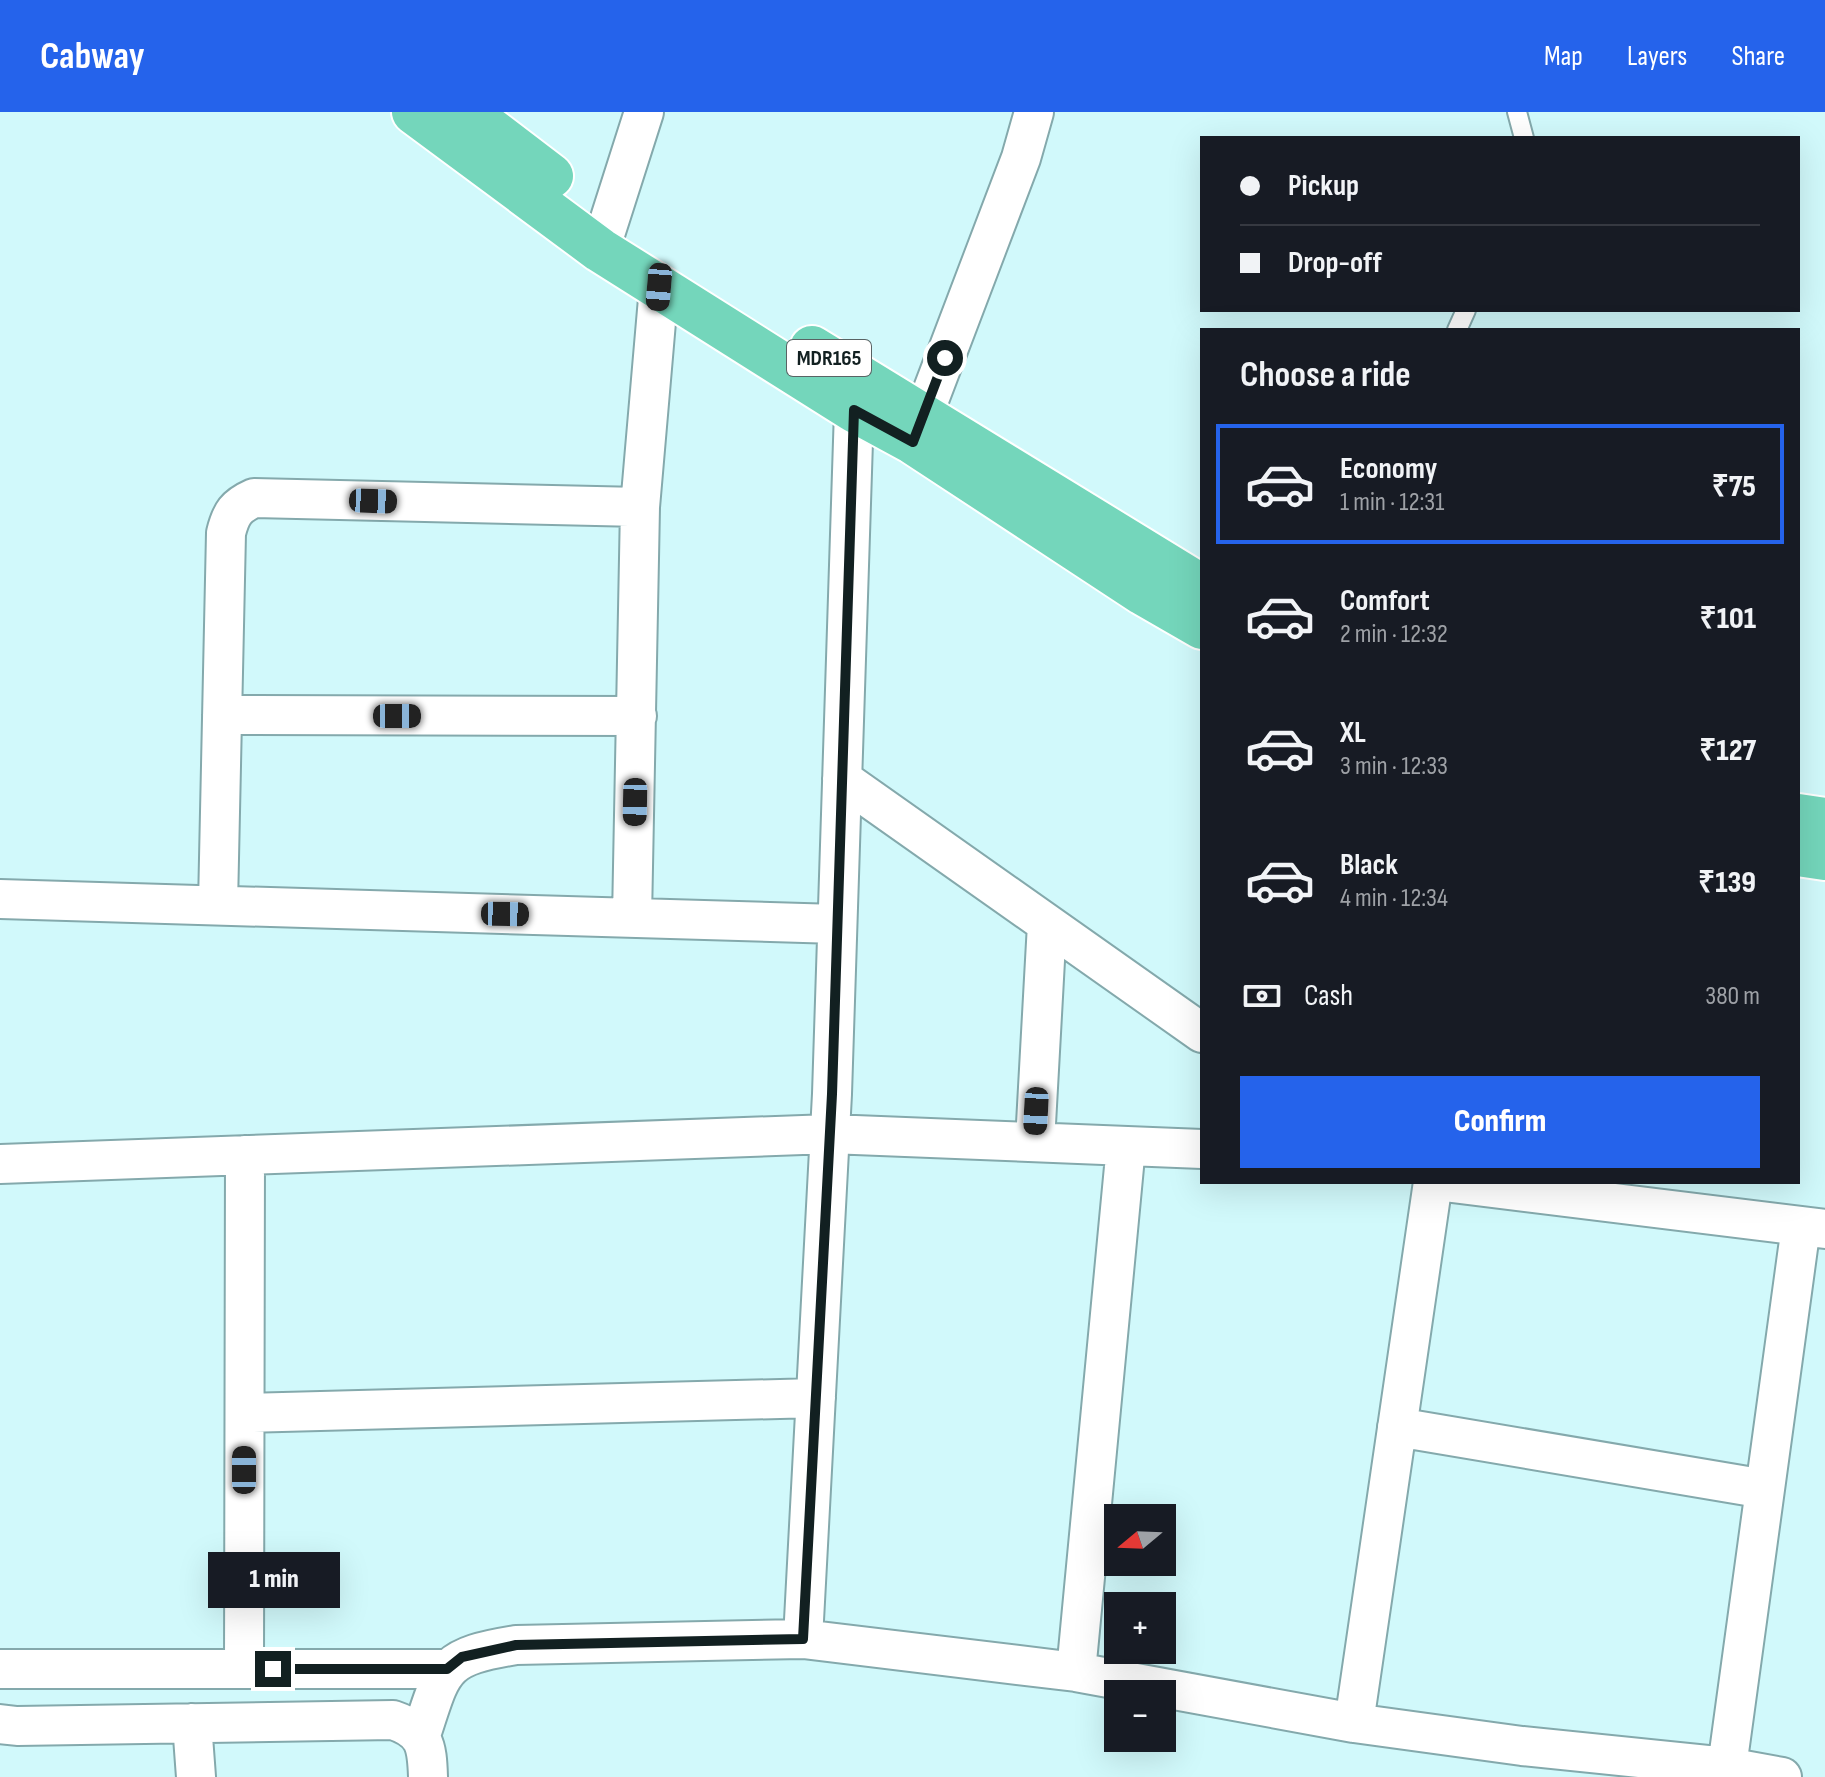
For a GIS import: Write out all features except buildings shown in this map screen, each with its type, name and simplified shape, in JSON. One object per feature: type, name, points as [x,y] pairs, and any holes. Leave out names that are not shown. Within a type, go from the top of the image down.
[{"type":"main road","name":"MDR165","points":[[414,112],[606,236],[696,278],[918,429],[1143,593],[1200,626]]},
{"type":"main road","name":"MDR165","points":[[467,112],[659,287],[854,410],[918,429],[1200,586]]},
{"type":"main road","points":[[1800,816],[1825,820]]},
{"type":"main road","points":[[1800,854],[1825,858]]},
{"type":"street","points":[[606,236],[644,112]]},
{"type":"street","points":[[918,429],[1021,158],[1034,112]]},
{"type":"street","points":[[632,918],[640,507],[659,287]]},
{"type":"street","points":[[803,1639],[830,1134],[854,410]]},
{"type":"street","points":[[218,905],[226,533],[230,515],[238,505],[254,498],[640,507]]},
{"type":"street","points":[[222,715],[637,716]]},
{"type":"street","points":[[842,779],[1200,1032]]},
{"type":"street","points":[[0,899],[837,924]]},
{"type":"street","points":[[1035,1142],[1047,924]]},
{"type":"street","points":[[0,1164],[830,1134],[1200,1149]]},
{"type":"street","points":[[1076,1672],[1126,1146]]},
{"type":"street","points":[[244,1669],[245,1155]]},
{"type":"street","points":[[1354,1723],[1433,1184]]},
{"type":"street","points":[[1460,1184],[1813,1228],[1765,1489],[1727,1767]]},
{"type":"street","points":[[245,1413],[816,1398]]},
{"type":"street","points":[[1397,1427],[1765,1489]]},
{"type":"street","points":[[421,1735],[437,1686],[447,1669],[462,1657],[516,1645],[803,1639],[1076,1672],[1354,1723],[1522,1746],[1727,1767],[1782,1777]]},
{"type":"street","points":[[0,1669],[447,1669]]},
{"type":"street","points":[[0,1724],[393,1720],[409,1725],[421,1735],[427,1753],[428,1777]]},
{"type":"street","points":[[192,1723],[196,1777]]},
{"type":"lane","points":[[1517,112],[1523,136]]},
{"type":"route","points":[[273,1669],[447,1669],[462,1657],[516,1645],[803,1639],[832,1094],[854,410],[913,442],[945,358]]}]
